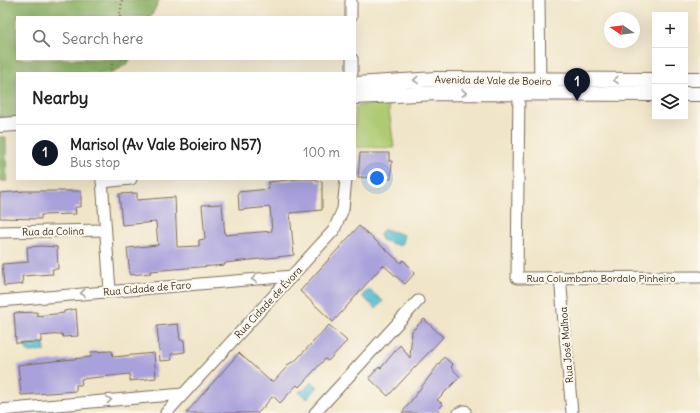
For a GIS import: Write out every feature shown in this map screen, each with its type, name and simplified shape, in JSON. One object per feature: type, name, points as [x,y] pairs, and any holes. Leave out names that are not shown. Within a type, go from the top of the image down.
[{"type":"street","points":[[351,0],[351,16]]},
{"type":"street","points":[[539,0],[540,87]]},
{"type":"street","points":[[352,60],[352,72]]},
{"type":"street","name":"Avenida de Vale de Boeiro","points":[[356,84],[436,79],[519,87]]},
{"type":"street","points":[[688,79],[700,79]]},
{"type":"street","name":"Avenida de Vale de Boeiro","points":[[356,98],[652,80]]},
{"type":"street","name":"Rua Columbano Bordalo Pinheiro","points":[[519,87],[517,278],[700,277]]},
{"type":"street","name":"Avenida de Vale de Boeiro","points":[[540,87],[652,94]]},
{"type":"street","points":[[688,94],[700,94]]},
{"type":"street","points":[[0,124],[16,124]]},
{"type":"street","points":[[102,180],[110,291]]},
{"type":"street","name":"Rua Cidade de Évora","points":[[166,413],[334,230],[343,209],[346,180]]},
{"type":"street","name":"Rua da Colina","points":[[0,232],[105,230]]},
{"type":"street","name":"Rua Cidade de Faro","points":[[0,300],[293,276]]},
{"type":"street","name":"Rua José Malhoa","points":[[560,277],[572,413]]},
{"type":"street","points":[[315,413],[418,301]]},
{"type":"street","points":[[0,410],[183,394]]},
{"type":"path","points":[[120,16],[122,0]]},
{"type":"path","points":[[110,72],[113,60]]},
{"type":"green space","points":[[0,0],[159,0],[151,16],[16,16],[16,60],[130,60],[128,63],[114,72],[16,72],[16,117],[0,119]]},
{"type":"green space","points":[[388,102],[394,148],[356,147],[356,108],[362,105]]},
{"type":"green space","points":[[0,137],[6,137],[7,181],[0,181]]},
{"type":"water","points":[[385,229],[404,235],[401,246],[381,240],[380,233]]},
{"type":"water","points":[[368,289],[383,301],[376,309],[362,296]]},
{"type":"water","points":[[44,343],[45,351],[28,352],[24,345]]},
{"type":"water","points":[[312,381],[318,387],[307,399],[299,392],[301,390],[303,391]]},
{"type":"building","points":[[360,153],[389,153],[389,161],[392,161],[391,179],[358,177]]},
{"type":"building","points":[[288,180],[322,181],[322,210],[290,213],[294,255],[225,263],[225,265],[150,271],[151,273],[130,275],[127,248],[158,245],[156,222],[122,225],[119,194],[137,193],[137,200],[175,197],[177,247],[199,246],[199,240],[205,239],[202,205],[222,204],[225,235],[272,231],[270,207],[239,210],[238,192],[269,189],[268,182]]},
{"type":"building","points":[[25,191],[81,191],[81,207],[75,207],[76,214],[41,215],[41,219],[0,218],[0,193]]},
{"type":"building","points":[[359,226],[401,263],[403,260],[412,269],[414,274],[405,284],[383,265],[333,322],[300,291]]},
{"type":"building","points":[[27,247],[57,247],[58,269],[52,269],[53,274],[22,276],[23,284],[4,286],[2,264],[28,262]]},
{"type":"building","points":[[76,309],[78,336],[63,337],[62,334],[41,336],[41,342],[16,343],[14,313],[37,312],[37,316],[64,313],[64,311]]},
{"type":"building","points":[[424,319],[443,337],[388,396],[369,378],[379,367],[381,368],[400,345],[410,358],[412,331]]},
{"type":"building","points":[[178,324],[180,340],[184,340],[185,352],[171,354],[172,360],[160,361],[157,326]]},
{"type":"building","points":[[329,325],[347,341],[328,361],[325,359],[299,387],[297,385],[280,403],[273,396],[258,413],[186,413],[239,353],[273,382],[287,367],[287,365],[296,360]]},
{"type":"building","points":[[112,351],[113,357],[154,353],[156,378],[130,381],[130,374],[81,379],[82,385],[76,385],[76,391],[21,395],[18,365],[91,357],[91,352]]},
{"type":"building","points":[[444,357],[453,365],[451,367],[460,377],[437,400],[443,404],[436,413],[402,413]]},
{"type":"place","name":"Marisol (Av Vale Boieiro N57)","points":[[577,101]]}]
